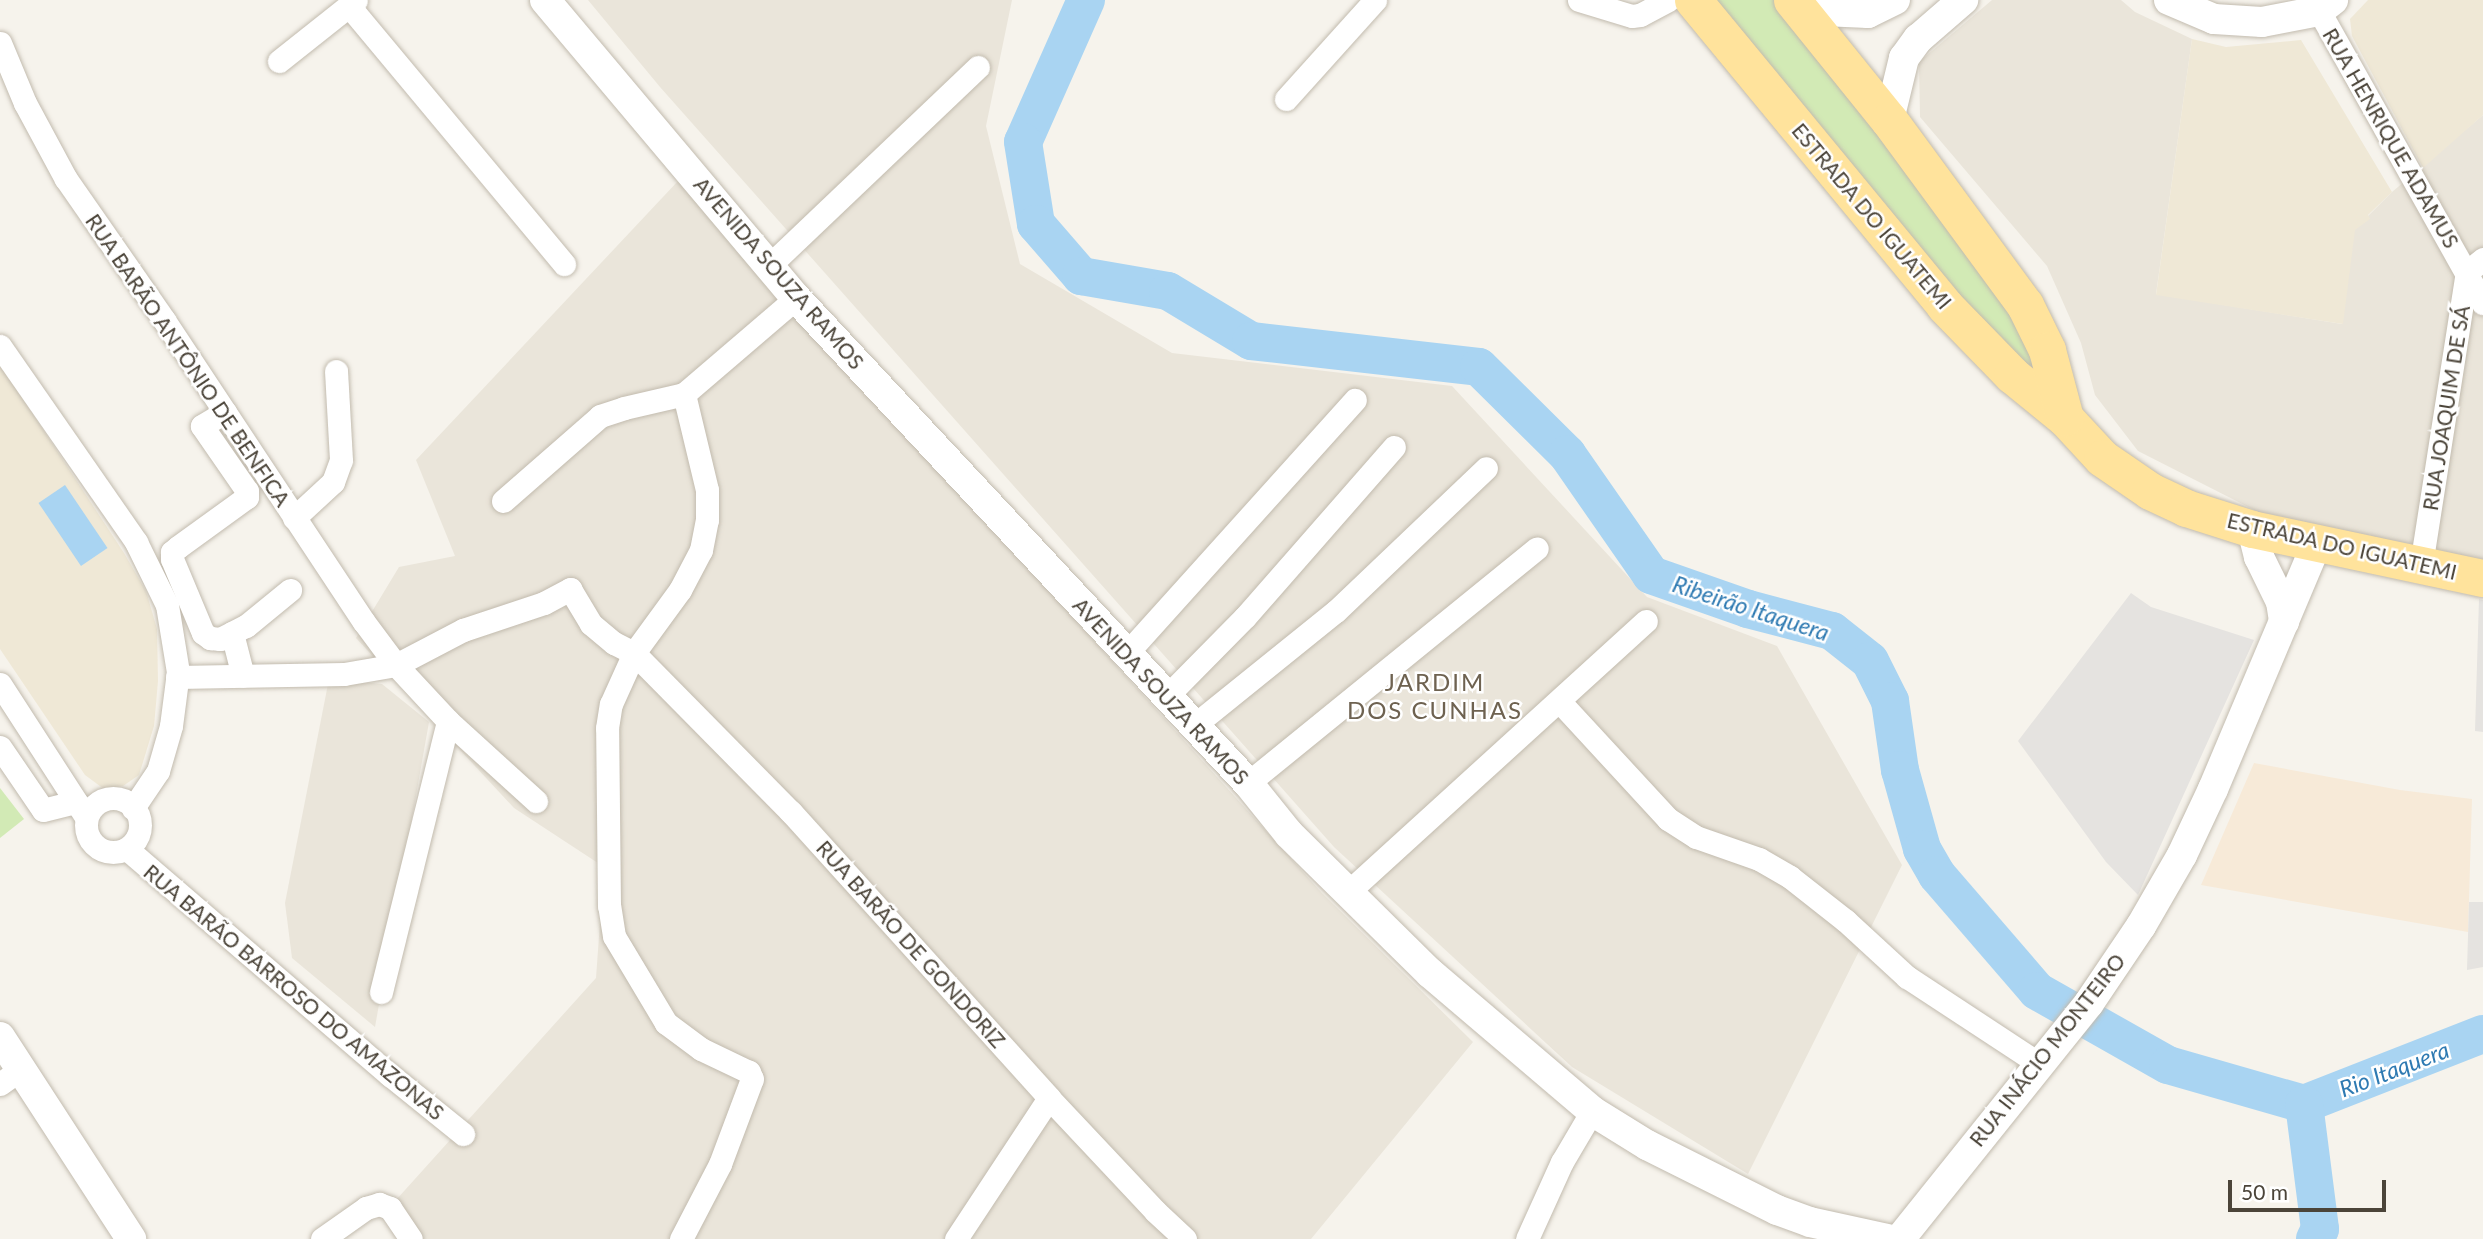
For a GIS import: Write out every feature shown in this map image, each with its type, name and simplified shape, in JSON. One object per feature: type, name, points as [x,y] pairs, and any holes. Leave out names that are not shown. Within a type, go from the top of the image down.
[{"type":"main road","name":"ESTRADA DO IGUATEMI","points":[[1693,0],[1944,305],[2012,375],[2065,418],[2102,458],[2150,491],[2186,508],[2252,529],[2483,578]]},
{"type":"main road","name":"ESTRADA DO IGUATEMI","points":[[1796,5],[1889,120],[2025,305],[2048,349],[2065,418]]},
{"type":"main road","points":[[2012,375],[2028,374],[2036,369],[2048,349]]},
{"type":"street","name":"AVENIDA SOUZA RAMOS","points":[[545,0],[796,298],[1192,727],[1248,783],[1289,834],[1430,973],[1592,1111],[1647,1145],[1777,1210],[1810,1222],[1887,1239]]},
{"type":"street","points":[[1286,99],[1375,0]]},
{"type":"street","points":[[1579,0],[1632,16],[1640,15],[1668,0]]},
{"type":"street","points":[[1889,120],[1904,58],[1918,38],[1963,0]]},
{"type":"street","points":[[2169,0],[2214,19],[2262,22],[2326,6]]},
{"type":"street","points":[[1892,2],[1889,16],[1898,33],[1918,38]]},
{"type":"street","points":[[1796,5],[1868,13],[1892,2]]},
{"type":"street","points":[[279,61],[352,3],[564,264]]},
{"type":"street","name":"RUA HENRIQUE ADAMUS","points":[[2326,6],[2475,265],[2483,303]]},
{"type":"street","name":"RUA BARÃO ANTÔNIO DE BENFICA","points":[[0,44],[25,103],[66,179],[225,412],[293,518],[396,665],[448,721],[536,801]]},
{"type":"street","points":[[770,265],[978,67]]},
{"type":"street","name":"RUA JOAQUIM DE SÁ","points":[[2421,565],[2475,265]]},
{"type":"street","points":[[503,501],[600,416],[684,394],[796,298]]},
{"type":"street","points":[[0,346],[136,542],[158,580],[172,627],[177,677],[166,748],[158,771],[133,808]]},
{"type":"street","points":[[293,518],[333,482],[341,460],[336,371]]},
{"type":"street","points":[[681,1239],[725,1153],[753,1084],[749,1072],[701,1049],[666,1023],[614,936],[609,906],[607,728],[611,704],[634,653],[680,590],[701,550],[707,520],[707,490],[684,394]]},
{"type":"street","points":[[1126,654],[1355,400]]},
{"type":"street","points":[[225,412],[202,426],[247,491],[247,497],[178,547],[172,552],[172,559],[203,633],[220,639],[246,626],[290,590]]},
{"type":"street","points":[[1166,697],[1245,617],[1394,447]]},
{"type":"street","points":[[1192,727],[1336,611],[1486,468]]},
{"type":"street","points":[[2252,529],[2259,557],[2278,592],[2284,622]]},
{"type":"street","name":"RUA INÁCIO MONTEIRO","points":[[1900,1239],[2038,1063],[2089,1003],[2141,926],[2182,855],[2317,543]]},
{"type":"street","points":[[1248,783],[1537,548]]},
{"type":"street","name":"RUA BARÃO DE GONDORIZ","points":[[396,665],[463,630],[544,603],[570,589],[591,624],[614,643],[634,653],[791,812],[1049,1098],[1154,1211],[1185,1239]]},
{"type":"street","points":[[1347,893],[1646,621]]},
{"type":"street","points":[[232,633],[243,676]]},
{"type":"street","points":[[177,677],[344,674],[396,665]]},
{"type":"street","points":[[0,684],[81,810],[86,832],[95,846],[110,853],[127,849],[138,836],[140,829],[133,808],[120,799],[108,798],[81,810],[43,810],[0,747]]},
{"type":"street","points":[[1560,702],[1668,819],[1696,837],[1759,859],[1790,877],[1846,921],[1907,977],[2038,1063]]},
{"type":"street","points":[[381,992],[448,721]]},
{"type":"street","name":"RUA BARÃO BARROSO DO AMAZONAS","points":[[127,849],[390,1075],[463,1134]]},
{"type":"street","points":[[0,1037],[10,1077],[131,1239]]},
{"type":"street","points":[[960,1238],[1049,1098]]},
{"type":"street","points":[[1527,1239],[1562,1163],[1592,1111]]},
{"type":"street","points":[[322,1239],[366,1208],[379,1204],[390,1208],[411,1239]]},
{"type":"shaded area","points":[[588,0],[1012,0],[986,126],[1020,264],[1172,353],[1452,386],[1647,597],[1777,646],[1902,865],[1748,1174],[1572,1067],[1334,847],[660,87]]},
{"type":"shaded area","points":[[1992,0],[2121,0],[2135,12],[2192,39],[2156,294],[2342,324],[2354,230],[2392,192],[2483,115],[2483,560],[2264,515],[2138,451],[2095,395],[2081,343],[2047,266],[1920,117],[1919,62]]},
{"type":"shaded area","points":[[2368,0],[2483,0],[2483,115],[2423,168],[2352,36],[2350,19]]},
{"type":"shaded area","points":[[2192,39],[2226,47],[2301,40],[2392,192],[2368,215],[2370,219],[2355,230],[2343,324],[2156,295]]},
{"type":"shaded area","points":[[678,181],[1322,893],[1473,1042],[1311,1239],[422,1239],[396,1200],[596,978],[604,867],[514,808],[356,638],[399,567],[455,556],[416,460]]},
{"type":"shaded area","points":[[0,364],[146,591],[157,629],[158,681],[154,726],[139,775],[123,786],[104,789],[85,775],[0,649]]},
{"type":"shaded area","points":[[2131,593],[2151,607],[2254,640],[2138,895],[2106,862],[2018,741]]},
{"type":"shaded area","points":[[2479,599],[2483,600],[2483,732],[2475,731]]},
{"type":"shaded area","points":[[329,679],[382,684],[429,722],[375,1027],[292,958],[285,903]]},
{"type":"shaded area","points":[[2254,763],[2400,790],[2472,799],[2468,932],[2201,885]]},
{"type":"shaded area","points":[[2469,902],[2483,902],[2483,967],[2467,970]]},
{"type":"green space","points":[[1693,0],[1792,0],[2045,356],[2028,374]]},
{"type":"green space","points":[[0,788],[24,819],[0,838]]},
{"type":"water","points":[[65,485],[107,548],[81,566],[38,503]]},
{"type":"waterway","name":"Ribeirão Itaquera","points":[[1086,0],[1023,142],[1036,224],[1081,276],[1168,291],[1251,341],[1479,367],[1567,454],[1651,575],[1748,609],[1832,631],[1870,661],[1890,701],[1900,770],[1922,849],[1937,875],[2037,991],[2168,1065],[2304,1104]]},
{"type":"waterway","name":"Rio Itaquera","points":[[2304,1104],[2483,1034]]},
{"type":"waterway","points":[[2304,1104],[2320,1229],[2315,1239]]},
{"type":"district","name":"JARDIM DOS CUNHAS","points":[[1435,696]]}]
